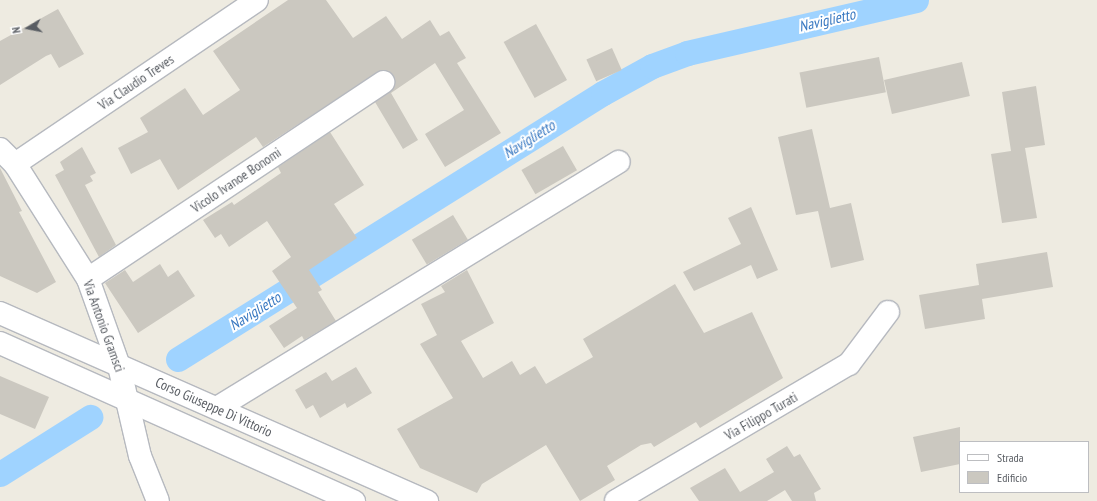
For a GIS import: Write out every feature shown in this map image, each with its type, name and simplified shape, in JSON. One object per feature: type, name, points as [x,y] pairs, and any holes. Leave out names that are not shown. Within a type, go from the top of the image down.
[{"type":"street","name":"Via Claudio Treves","points":[[8,156],[257,0]]},
{"type":"street","name":"Vicolo Ivanoe Bonomi","points":[[88,279],[383,82]]},
{"type":"street","name":"Via Antonio Gramsci","points":[[8,156],[88,279],[119,366],[140,456],[158,501]]},
{"type":"street","points":[[218,408],[618,162]]},
{"type":"street","name":"Via Filippo Turati","points":[[616,501],[849,364],[888,312]]},
{"type":"street","name":"Corso Giuseppe Di Vittorio","points":[[0,313],[427,501]]},
{"type":"street","name":"Corso Giuseppe Di Vittorio","points":[[0,343],[354,501]]},
{"type":"building","points":[[288,0],[326,0],[353,38],[386,16],[402,39],[430,20],[440,36],[449,31],[466,58],[457,63],[501,133],[445,167],[425,134],[464,110],[435,63],[391,93],[418,140],[403,149],[375,102],[394,87],[393,75],[382,70],[263,147],[256,137],[178,190],[160,159],[131,174],[118,148],[148,132],[140,118],[185,88],[203,115],[240,90],[213,51]]},
{"type":"building","points":[[58,9],[84,54],[59,68],[51,54],[0,85],[0,41]]},
{"type":"building","points":[[536,24],[567,80],[535,98],[504,42]]},
{"type":"building","points":[[612,48],[622,70],[596,81],[586,59]]},
{"type":"building","points":[[879,57],[886,92],[806,108],[799,72]]},
{"type":"building","points":[[962,62],[970,96],[892,114],[884,80]]},
{"type":"building","points":[[1036,86],[1045,145],[1025,148],[1037,218],[1002,223],[991,154],[1011,151],[1002,92]]},
{"type":"building","points":[[812,129],[830,208],[851,203],[864,260],[831,268],[818,211],[796,215],[778,137]]},
{"type":"building","points":[[330,132],[364,185],[334,204],[357,238],[309,270],[322,290],[318,292],[336,321],[304,340],[302,336],[284,348],[269,326],[297,308],[272,271],[291,257],[267,221],[229,247],[221,234],[215,238],[203,220],[232,202],[234,205],[281,173],[278,167]]},
{"type":"building","points":[[563,146],[577,170],[535,194],[521,170]]},
{"type":"building","points":[[82,147],[96,173],[90,176],[93,181],[85,185],[116,245],[99,257],[55,175],[64,170],[60,162]]},
{"type":"building","points":[[0,168],[22,211],[19,212],[56,282],[37,293],[0,276]]},
{"type":"building","points":[[751,207],[778,270],[757,279],[751,265],[694,291],[683,272],[741,244],[728,218]]},
{"type":"building","points":[[453,215],[468,240],[427,265],[412,240]]},
{"type":"building","points":[[1047,252],[1053,287],[982,299],[985,319],[925,329],[919,295],[979,285],[976,264]]},
{"type":"building","points":[[160,264],[168,277],[178,270],[195,296],[138,333],[105,283],[125,270],[133,282]]},
{"type":"building","points":[[467,270],[494,323],[461,341],[483,378],[512,361],[520,375],[535,366],[546,384],[593,357],[583,339],[675,284],[704,333],[752,312],[783,378],[700,428],[696,422],[654,447],[651,443],[641,445],[607,466],[615,480],[580,501],[546,445],[482,484],[477,493],[420,468],[397,429],[453,398],[420,344],[437,335],[421,304],[445,292],[441,286]]},
{"type":"building","points":[[356,367],[372,393],[347,408],[345,403],[320,418],[313,405],[306,409],[295,390],[326,372],[332,381]]},
{"type":"building","points":[[0,376],[49,397],[35,429],[0,414]]},
{"type":"building","points":[[960,427],[959,464],[921,472],[913,437]]},
{"type":"building","points":[[787,446],[794,457],[800,454],[821,489],[814,493],[816,501],[792,501],[785,490],[767,501],[699,501],[690,488],[725,468],[740,492],[774,472],[766,459]]},
{"type":"waterway","name":"Naviglietto","points":[[178,359],[603,93],[652,66],[687,53],[916,0]]},
{"type":"waterway","name":"Naviglietto","points":[[0,474],[90,417]]}]
